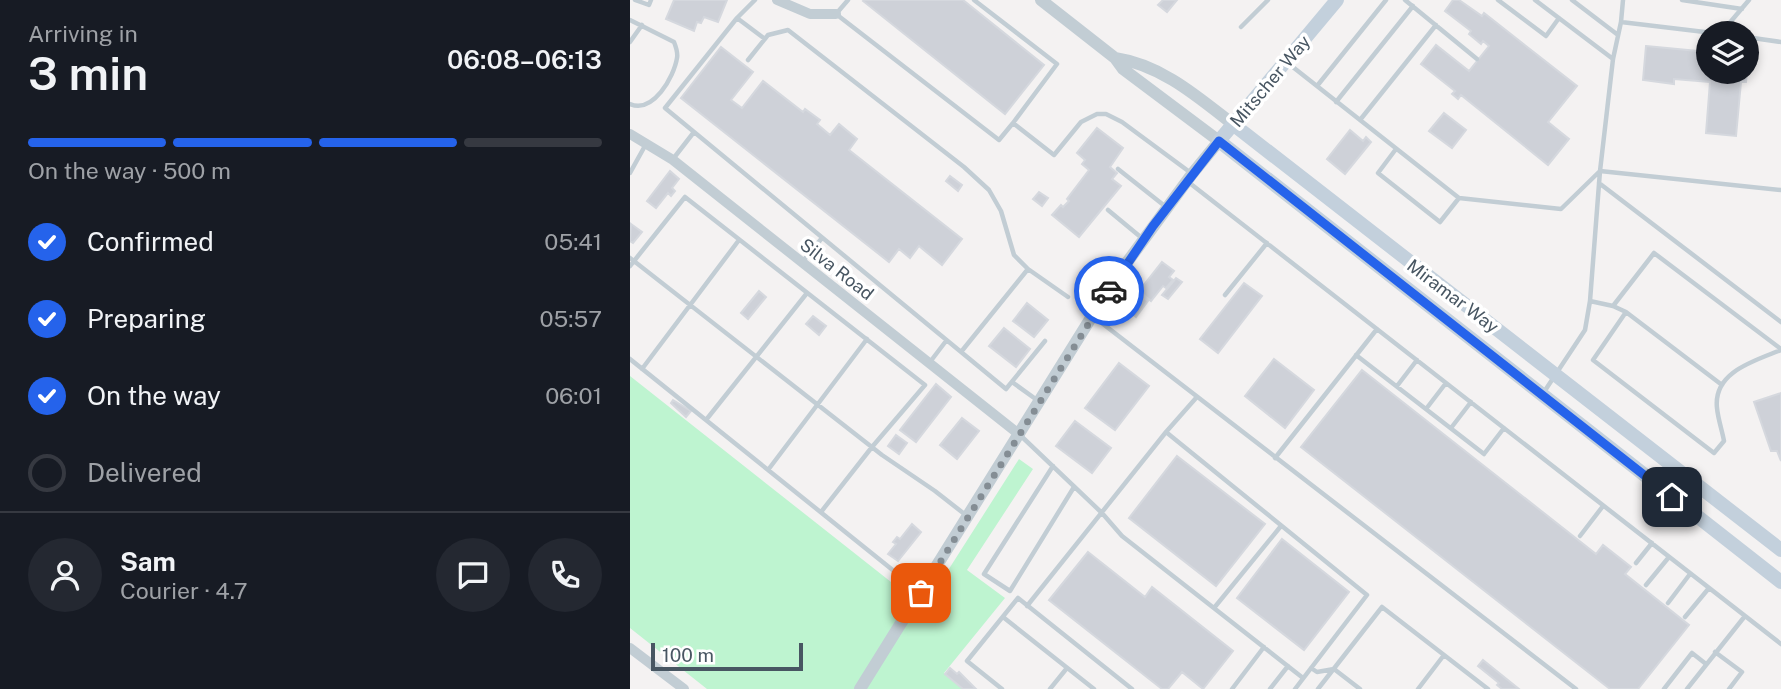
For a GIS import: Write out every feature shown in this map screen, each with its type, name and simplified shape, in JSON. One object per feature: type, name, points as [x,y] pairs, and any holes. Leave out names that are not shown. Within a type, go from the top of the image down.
[{"type":"main road","name":"Mitscher Way","points":[[1219,141],[1336,0]]},
{"type":"main road","name":"Miramar Way","points":[[1234,125],[1781,550]]},
{"type":"main road","name":"Miramar Way","points":[[1219,141],[1781,582]]},
{"type":"street","points":[[777,0],[810,14],[836,14]]},
{"type":"street","name":"Miramar Way","points":[[1041,0],[1115,58],[1123,69],[1219,141]]},
{"type":"street","name":"Miramar Way","points":[[1115,58],[1129,60],[1179,82],[1234,125]]},
{"type":"street","name":"Silva Road","points":[[630,134],[673,160],[1020,435]]},
{"type":"street","name":"Mitscher Way","points":[[860,689],[1117,276],[1189,177],[1219,141]]},
{"type":"street","points":[[630,648],[680,688]]},
{"type":"lane","points":[[635,0],[649,5],[651,0]]},
{"type":"lane","points":[[755,0],[737,18],[664,108],[1006,389],[1045,341]]},
{"type":"lane","points":[[848,0],[836,14],[999,140],[1057,64],[974,0]]},
{"type":"lane","points":[[1241,27],[1269,0]]},
{"type":"lane","points":[[1317,86],[1386,0]]},
{"type":"lane","points":[[1405,0],[1476,59]]},
{"type":"lane","points":[[1498,0],[1546,36],[1559,18]]},
{"type":"lane","points":[[1535,0],[1613,59]]},
{"type":"lane","points":[[1572,0],[1618,35]]},
{"type":"lane","points":[[1541,396],[1585,330],[1590,301],[1600,171],[1623,0]]},
{"type":"lane","points":[[1682,0],[1742,9]]},
{"type":"lane","points":[[1732,21],[1749,0]]},
{"type":"lane","points":[[1336,102],[1413,6]]},
{"type":"lane","points":[[737,18],[765,39]]},
{"type":"lane","points":[[630,20],[674,42],[678,55],[668,83],[658,95],[644,105],[630,104]]},
{"type":"lane","points":[[1621,22],[1696,31]]},
{"type":"lane","points":[[630,42],[642,25]]},
{"type":"lane","points":[[1360,121],[1436,25]]},
{"type":"lane","points":[[748,60],[768,35],[788,30],[964,167],[989,190],[1001,212],[1014,255],[1028,269],[1068,297]]},
{"type":"lane","points":[[1759,39],[1781,42]]},
{"type":"lane","points":[[1286,62],[1459,198],[1560,209],[1600,171],[1781,190]]},
{"type":"lane","points":[[1013,123],[1054,155],[1088,117],[1106,114],[1122,122],[1267,243],[1781,644]]},
{"type":"lane","points":[[673,160],[694,132]]},
{"type":"lane","points":[[630,173],[646,144]]},
{"type":"lane","points":[[1396,149],[1378,173],[1440,222],[1459,198]]},
{"type":"lane","points":[[1118,169],[1167,207]]},
{"type":"lane","points":[[1599,182],[1781,322]]},
{"type":"lane","points":[[630,266],[632,259],[685,197],[925,385],[821,512]]},
{"type":"lane","points":[[1108,210],[1143,240]]},
{"type":"lane","points":[[802,262],[822,238]]},
{"type":"lane","points":[[642,369],[739,240]]},
{"type":"lane","points":[[1225,295],[1267,243]]},
{"type":"lane","points":[[1613,306],[1654,253],[1781,350],[1734,370],[1722,385],[1717,393],[1717,408],[1724,441],[1714,453],[1593,360],[1626,312]]},
{"type":"lane","points":[[632,259],[872,447],[968,516]]},
{"type":"lane","points":[[961,352],[1028,269]]},
{"type":"lane","points":[[706,420],[807,293]]},
{"type":"lane","points":[[1590,301],[1626,312],[1722,385]]},
{"type":"lane","points":[[1093,317],[1576,689]]},
{"type":"lane","points":[[1275,458],[1377,329]]},
{"type":"lane","points":[[768,470],[867,339]]},
{"type":"lane","points":[[930,362],[947,341]]},
{"type":"lane","points":[[1356,355],[1484,454],[1504,428]]},
{"type":"lane","points":[[630,359],[921,593]]},
{"type":"lane","points":[[1397,386],[1417,360]]},
{"type":"lane","points":[[1012,382],[1040,402]]},
{"type":"lane","points":[[1426,409],[1446,383]]},
{"type":"lane","points":[[1027,606],[1196,398]]},
{"type":"lane","points":[[1451,428],[1471,402]]},
{"type":"lane","points":[[1166,432],[1367,595],[1295,689]]},
{"type":"lane","points":[[1020,435],[1102,513],[1122,536],[1303,678]]},
{"type":"lane","points":[[1053,466],[984,574],[1132,689]]},
{"type":"lane","points":[[1010,592],[1074,486]]},
{"type":"lane","points":[[1580,536],[1603,506]]},
{"type":"lane","points":[[1214,608],[1281,526]]},
{"type":"lane","points":[[1636,563],[1651,544]]},
{"type":"lane","points":[[1646,585],[1669,557]]},
{"type":"lane","points":[[1668,603],[1690,574]]},
{"type":"lane","points":[[1685,617],[1709,588]]},
{"type":"lane","points":[[1002,689],[967,661],[1018,598]]},
{"type":"lane","points":[[1318,689],[1382,607],[1488,689]]},
{"type":"lane","points":[[1687,689],[1745,616]]},
{"type":"lane","points":[[1003,617],[1094,689]]},
{"type":"lane","points":[[1231,689],[1265,647]]},
{"type":"lane","points":[[1715,652],[1742,673],[1728,689]]},
{"type":"lane","points":[[1664,689],[1692,653],[1706,664]]},
{"type":"lane","points":[[1418,689],[1444,655]]},
{"type":"lane","points":[[1270,689],[1288,666]]},
{"type":"lane","points":[[1050,689],[1067,668]]},
{"type":"lane","points":[[1311,668],[1317,672],[1334,668]]},
{"type":"lane","points":[[1334,668],[1360,689]]},
{"type":"green space","points":[[630,376],[924,608],[1019,459],[1033,469],[967,570],[1005,598],[944,673],[964,689],[707,689],[630,628]]},
{"type":"building","points":[[674,0],[727,0],[718,22],[704,17],[701,23],[697,22],[694,31],[666,19]]},
{"type":"building","points":[[864,0],[963,0],[1044,65],[1005,114]]},
{"type":"building","points":[[1163,0],[1177,0],[1167,12],[1158,5]]},
{"type":"building","points":[[1453,0],[1459,0],[1482,16],[1484,13],[1577,86],[1548,122],[1569,139],[1548,165],[1461,95],[1458,99],[1452,94],[1455,91],[1421,64],[1436,45],[1469,71],[1489,46],[1483,41],[1481,44],[1469,34],[1471,31],[1445,11]]},
{"type":"building","points":[[1646,46],[1696,51],[1696,81],[1674,79],[1674,84],[1643,80]]},
{"type":"building","points":[[721,47],[753,72],[731,100],[742,108],[763,81],[803,112],[805,109],[820,120],[817,124],[830,135],[839,124],[857,139],[849,150],[962,239],[942,265],[919,246],[910,258],[899,249],[889,262],[681,98]]},
{"type":"building","points":[[1710,84],[1741,84],[1736,136],[1706,133]]},
{"type":"building","points":[[1444,113],[1466,130],[1452,148],[1429,131]]},
{"type":"building","points":[[1097,128],[1123,148],[1110,167],[1117,173],[1112,179],[1121,186],[1079,237],[1052,215],[1069,201],[1067,199],[1089,170],[1082,164],[1085,160],[1077,153]]},
{"type":"building","points":[[1350,130],[1363,141],[1366,137],[1371,142],[1345,174],[1327,159]]},
{"type":"building","points":[[670,171],[679,179],[672,188],[675,191],[671,196],[668,193],[656,208],[647,201]]},
{"type":"building","points":[[950,176],[962,185],[958,191],[946,181]]},
{"type":"building","points":[[1039,192],[1048,198],[1042,206],[1033,199]]},
{"type":"building","points":[[631,224],[642,232],[633,243],[630,241]]},
{"type":"building","points":[[1162,262],[1174,271],[1169,277],[1173,280],[1166,288],[1163,286],[1151,301],[1139,291]]},
{"type":"building","points":[[1176,278],[1182,282],[1168,299],[1162,295]]},
{"type":"building","points":[[1244,283],[1262,296],[1218,353],[1200,339]]},
{"type":"building","points":[[759,291],[766,297],[748,319],[741,313]]},
{"type":"building","points":[[1139,294],[1148,301],[1136,317],[1127,309]]},
{"type":"building","points":[[1027,303],[1048,320],[1034,337],[1013,321]]},
{"type":"building","points":[[813,316],[826,326],[819,335],[806,324]]},
{"type":"building","points":[[1004,328],[1030,349],[1016,367],[989,346]]},
{"type":"building","points":[[1274,359],[1314,390],[1285,428],[1245,396]]},
{"type":"building","points":[[1119,363],[1149,386],[1115,430],[1085,408]]},
{"type":"building","points":[[1362,370],[1596,554],[1603,545],[1631,567],[1625,574],[1689,625],[1638,689],[1610,689],[1301,447]]},
{"type":"building","points":[[936,384],[951,397],[916,442],[900,430]]},
{"type":"building","points":[[1781,393],[1781,461],[1777,451],[1771,451],[1754,402]]},
{"type":"building","points":[[673,400],[691,411],[686,417],[671,403]]},
{"type":"building","points":[[962,418],[979,431],[957,459],[940,445]]},
{"type":"building","points":[[1075,421],[1111,448],[1092,473],[1056,446]]},
{"type":"building","points":[[896,435],[907,443],[899,454],[888,446]]},
{"type":"building","points":[[1177,456],[1265,524],[1216,586],[1129,518]]},
{"type":"building","points":[[912,524],[921,532],[898,561],[888,554],[896,544],[893,542],[897,537],[900,539]]},
{"type":"building","points":[[1282,539],[1349,592],[1304,650],[1237,598]]},
{"type":"building","points":[[1088,552],[1145,597],[1152,587],[1233,651],[1203,689],[1182,672],[1168,689],[1162,689],[1049,600]]},
{"type":"building","points":[[1483,660],[1519,689],[1502,689],[1497,685],[1499,683],[1478,666]]},
{"type":"building","points":[[950,668],[957,674],[959,672],[976,689],[963,689],[945,674]]},
{"type":"way so far","points":[[921,593],[1109,291]]},
{"type":"route","points":[[1109,291],[1153,226],[1219,141],[1672,497]]}]
